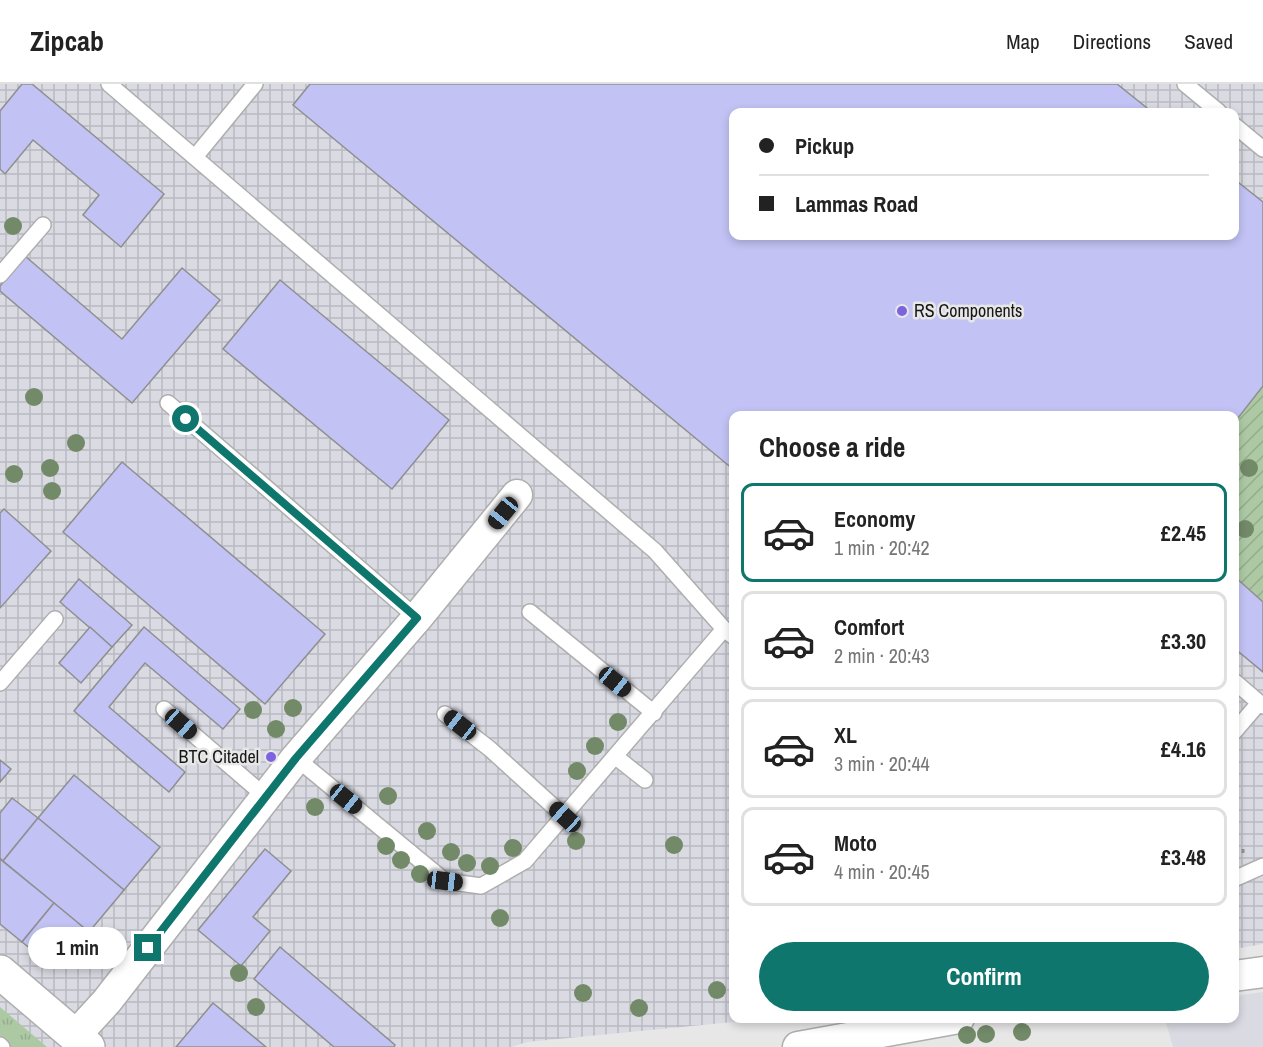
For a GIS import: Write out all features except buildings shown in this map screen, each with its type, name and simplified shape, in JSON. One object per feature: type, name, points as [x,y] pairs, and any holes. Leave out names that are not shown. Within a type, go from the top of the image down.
[{"type":"street","points":[[0,972],[82,1042],[107,1001],[296,758],[417,618],[517,495]]},
{"type":"street","points":[[1239,975],[1263,972]]},
{"type":"street","points":[[798,1047],[931,1023]]},
{"type":"lane","points":[[109,84],[655,551],[729,633],[654,713],[525,861],[481,886],[445,881],[296,758]]},
{"type":"lane","points":[[195,157],[255,84]]},
{"type":"lane","points":[[1185,84],[1214,108]]},
{"type":"lane","points":[[1239,129],[1263,149]]},
{"type":"lane","points":[[0,275],[43,225]]},
{"type":"lane","points":[[168,403],[417,618]]},
{"type":"lane","points":[[530,612],[654,713]]},
{"type":"lane","points":[[0,682],[55,619]]},
{"type":"lane","points":[[1239,685],[1261,704],[1239,727]]},
{"type":"lane","points":[[164,710],[266,797]]},
{"type":"lane","points":[[445,714],[490,749],[565,817]]},
{"type":"lane","points":[[616,758],[645,780]]},
{"type":"lane","points":[[1239,877],[1263,866]]},
{"type":"shaded area","points":[[0,84],[1263,84],[1263,944],[1239,948],[1239,411],[729,411],[729,1022],[527,1042],[511,1047],[0,1047]]},
{"type":"shaded area","points":[[1263,992],[1263,1047],[1173,1047],[1166,1023],[1239,1023],[1239,995]]},
{"type":"green space","points":[[1263,386],[1263,602],[1239,580],[1239,418]]},
{"type":"green space","points":[[0,1007],[47,1047],[0,1047]]},
{"type":"place","name":"RS Components","points":[[902,311]]},
{"type":"place","name":"BTC Citadel","points":[[271,757]]},
{"type":"route","points":[[148,948],[296,758],[417,618],[186,419]]}]
